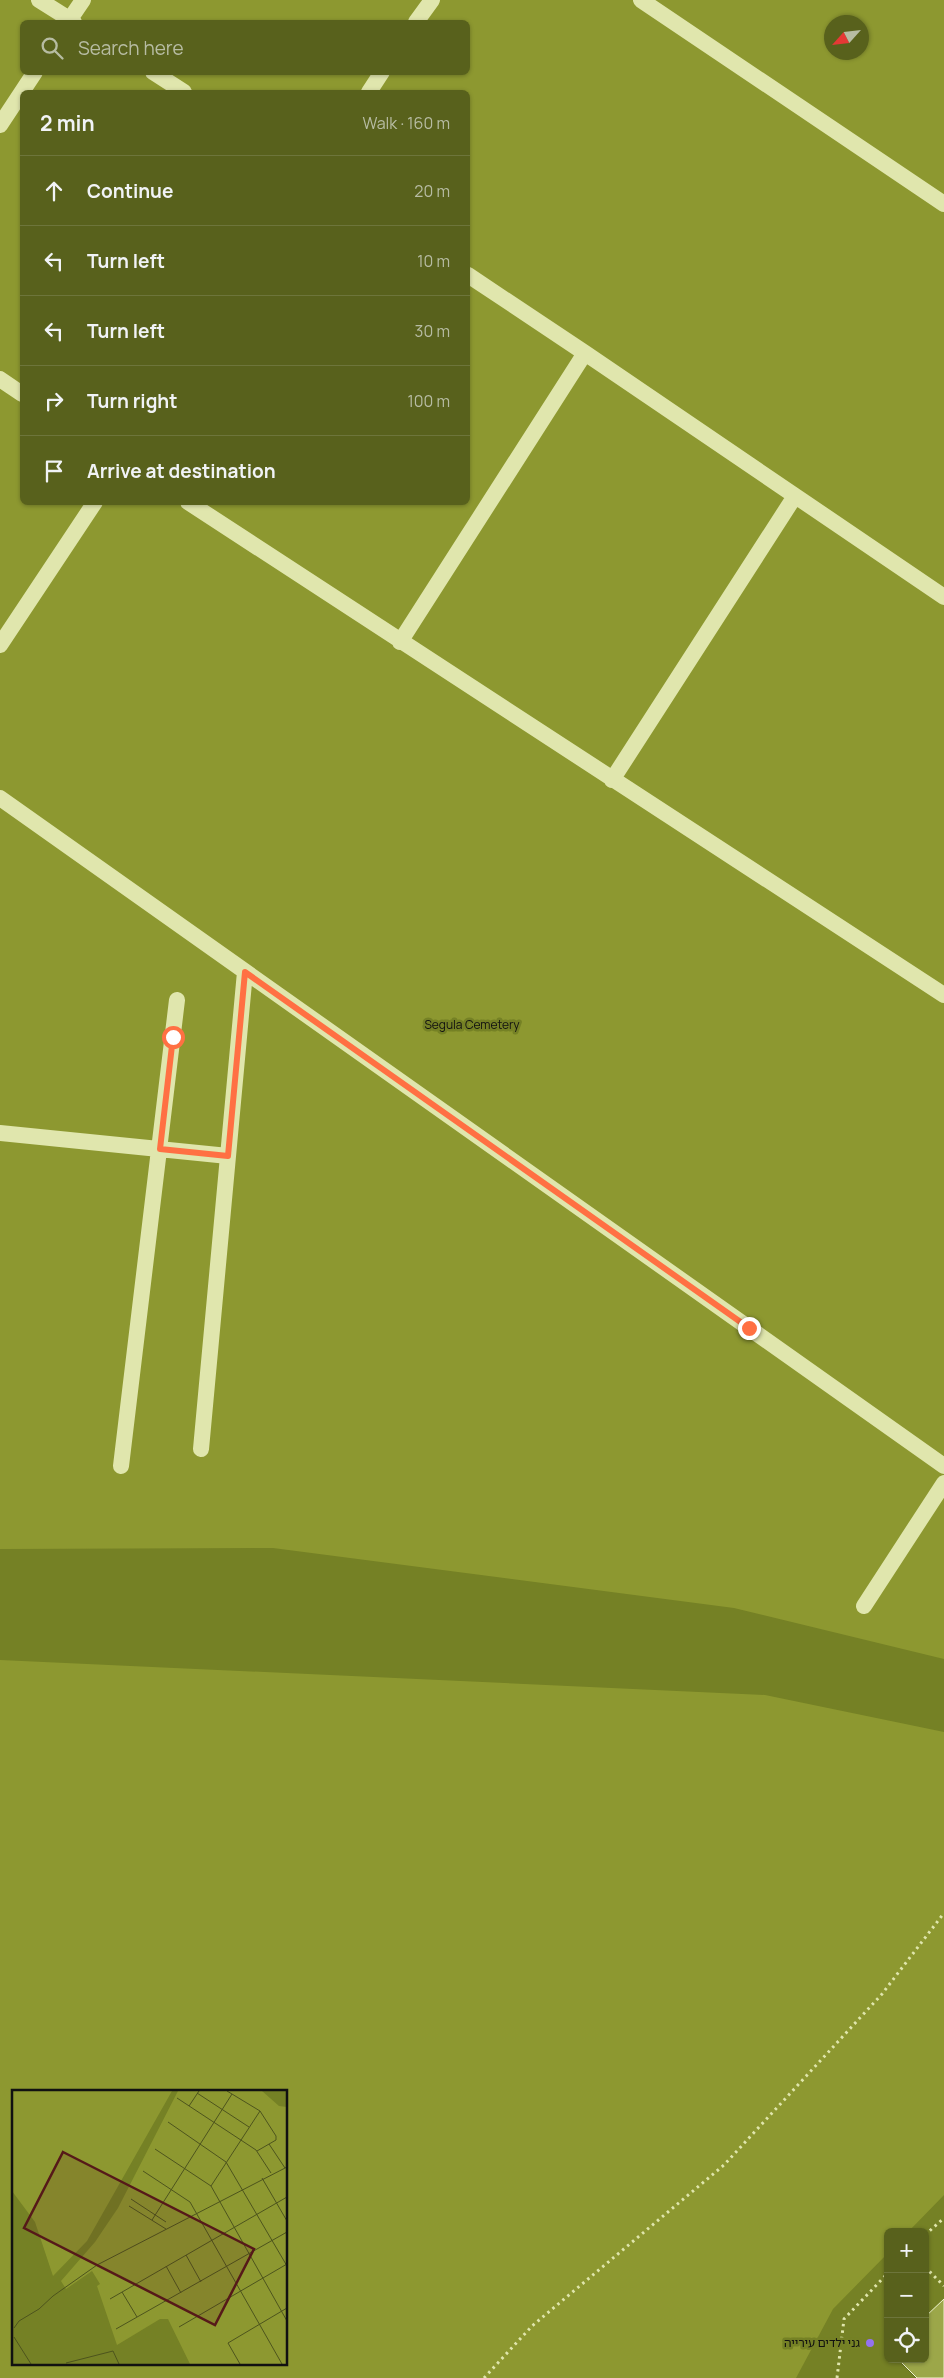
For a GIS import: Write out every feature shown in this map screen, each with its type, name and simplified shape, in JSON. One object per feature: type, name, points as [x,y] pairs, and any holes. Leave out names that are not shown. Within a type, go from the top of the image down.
[{"type":"lane","points":[[40,0],[67,20]]},
{"type":"lane","points":[[71,20],[83,0]]},
{"type":"lane","points":[[417,20],[432,0]]},
{"type":"lane","points":[[642,0],[944,204]]},
{"type":"lane","points":[[23,90],[33,75]]},
{"type":"lane","points":[[158,75],[181,90]]},
{"type":"lane","points":[[370,90],[380,75]]},
{"type":"lane","points":[[0,125],[20,95]]},
{"type":"lane","points":[[470,276],[585,352],[944,597]]},
{"type":"lane","points":[[400,642],[585,352]]},
{"type":"lane","points":[[0,379],[20,393]]},
{"type":"lane","points":[[612,780],[795,496]]},
{"type":"lane","points":[[0,645],[93,505]]},
{"type":"lane","points":[[193,505],[944,995]]},
{"type":"lane","points":[[0,798],[944,1466]]},
{"type":"lane","points":[[201,1448],[245,972]]},
{"type":"lane","points":[[121,1466],[177,1000]]},
{"type":"lane","points":[[0,1133],[228,1156]]},
{"type":"lane","points":[[864,1606],[944,1484]]},
{"type":"path","points":[[484,2378],[532,2326],[724,2165],[882,1994],[944,1913]]},
{"type":"path","points":[[929,2231],[944,2218]]},
{"type":"path","points":[[929,2271],[944,2286]]},
{"type":"path","points":[[837,2378],[844,2320],[884,2277]]},
{"type":"green space","name":"Segula Cemetery","points":[[0,0],[944,0],[944,1659],[734,1608],[273,1548],[0,1549]]},
{"type":"green space","points":[[0,1660],[765,1695],[944,1732],[944,2195],[912,2228],[884,2228],[884,2257],[833,2309],[796,2378],[0,2378]]},
{"type":"building","points":[[944,2299],[944,2378],[917,2378],[902,2363],[929,2363],[929,2313]]},
{"type":"place","name":"גני ילדים עירייה","points":[[870,2343]]},
{"type":"route","points":[[173,1037],[160,1149],[228,1156],[245,972],[749,1328]]}]
